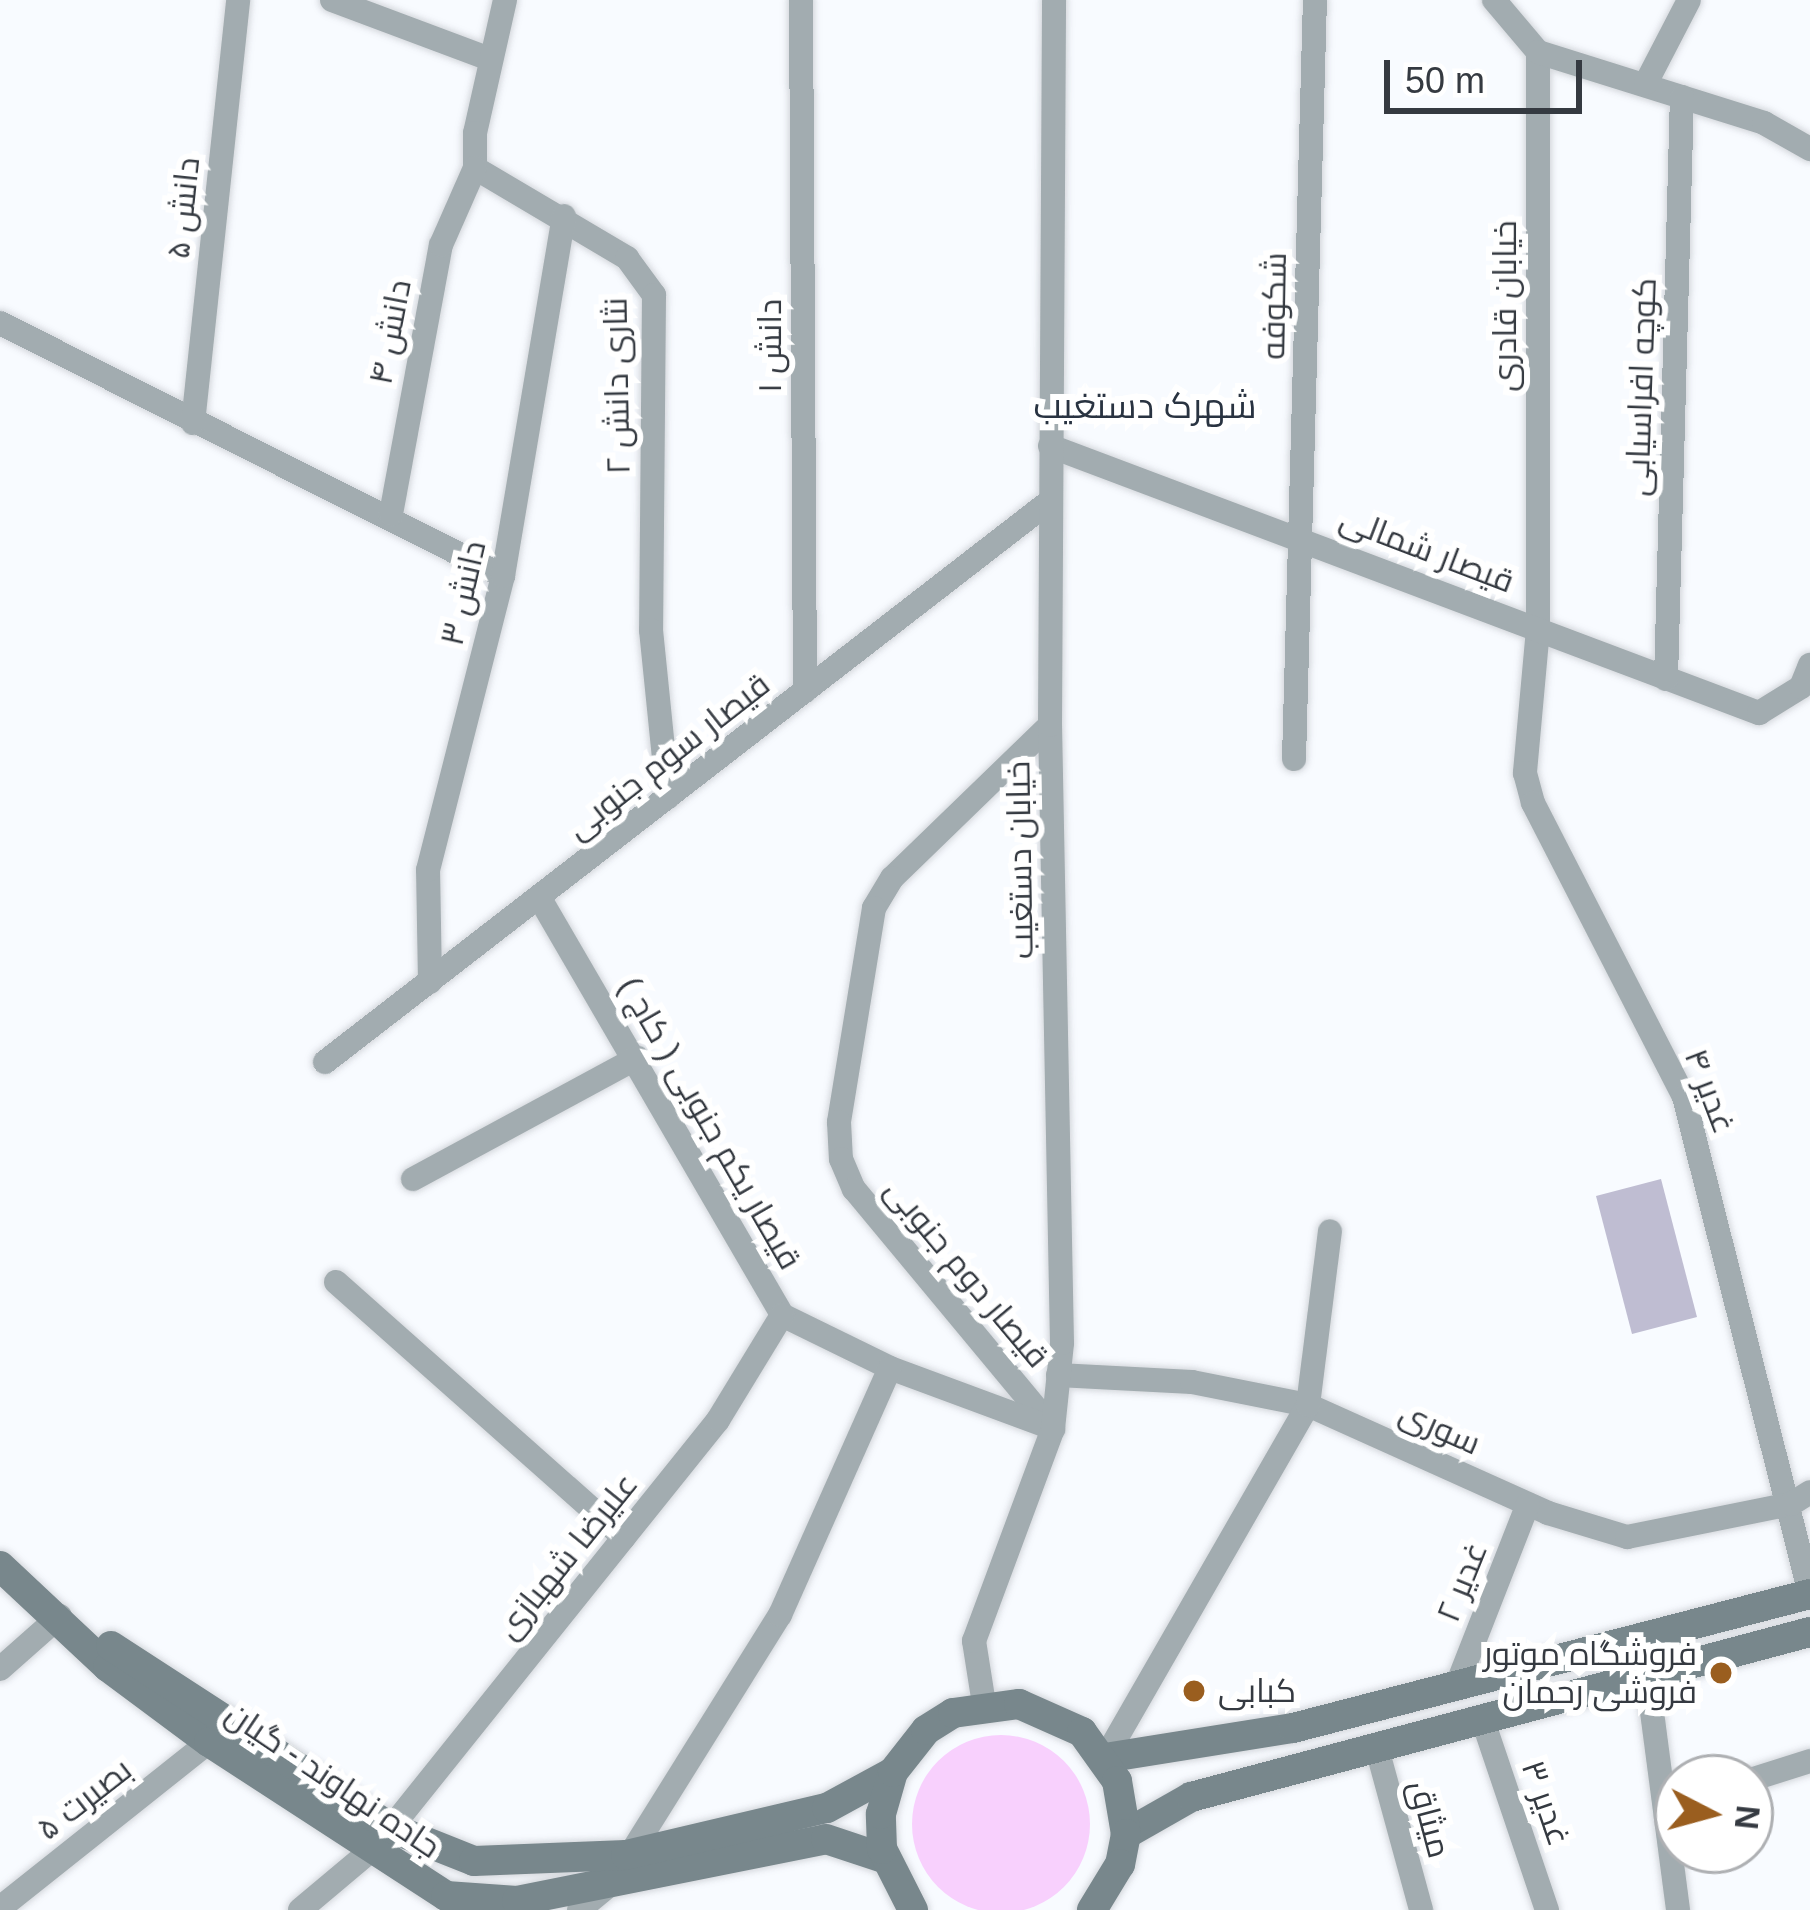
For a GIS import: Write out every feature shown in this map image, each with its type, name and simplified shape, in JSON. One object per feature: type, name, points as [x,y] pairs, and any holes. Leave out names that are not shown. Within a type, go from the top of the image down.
[{"type":"main road","name":"جاده نهاوند - گیان","points":[[0,1566],[60,1616],[108,1667],[209,1742],[370,1852],[464,1901],[517,1901],[827,1808],[893,1772]]},
{"type":"main road","points":[[1106,1758],[1292,1728],[1810,1594]]},
{"type":"main road","name":"جاده نهاوند - گیان","points":[[60,1616],[392,1828],[440,1853],[497,1864],[620,1868],[826,1839],[886,1859]]},
{"type":"main road","points":[[1126,1834],[1191,1797],[1810,1632]]},
{"type":"main road","points":[[913,1910],[886,1859],[880,1814],[893,1772],[926,1730],[984,1704],[1053,1713],[1106,1758],[1126,1834],[1120,1864],[1092,1910]]},
{"type":"street","name":"دانش ۵","points":[[193,423],[238,0]]},
{"type":"street","points":[[332,0],[490,59]]},
{"type":"street","points":[[476,168],[490,59],[505,0]]},
{"type":"street","name":"دانش ۱","points":[[801,0],[805,691]]},
{"type":"street","name":"خیابان دستغیب","points":[[984,1704],[974,1641],[1053,1429],[1058,1375],[1050,725],[1054,0]]},
{"type":"street","name":"شکوفه","points":[[1294,758],[1315,0]]},
{"type":"street","points":[[1494,0],[1538,52],[1764,123],[1810,149]]},
{"type":"street","points":[[1646,83],[1689,0]]},
{"type":"street","name":"خیابان قادری","points":[[1538,52],[1538,629]]},
{"type":"street","name":"کوچه افراسیابی","points":[[1666,679],[1682,97]]},
{"type":"street","name":"نثاری دانش ۲","points":[[476,168],[564,216],[644,271],[653,296],[651,630],[668,797]]},
{"type":"street","name":"دانش ۴","points":[[391,514],[441,245],[476,168]]},
{"type":"street","name":"دانش ۳","points":[[430,982],[428,870],[503,576],[564,216]]},
{"type":"street","points":[[0,322],[193,423],[391,514],[503,576]]},
{"type":"street","name":"قیصار شمالی","points":[[1050,446],[1759,713],[1802,687],[1810,665]]},
{"type":"street","name":"قیصار سوم جنوبی","points":[[325,1062],[1050,501]]},
{"type":"street","name":"غدیر ۴","points":[[1538,629],[1525,773],[1533,803],[1684,1096],[1800,1498],[1810,1594]]},
{"type":"street","name":"قیصار دوم جنوبی","points":[[1050,725],[892,878],[874,908],[839,1122],[841,1159],[854,1189],[1053,1429]]},
{"type":"street","name":"قیصار یکم جنوبی ( کاج )","points":[[539,897],[638,1058],[782,1316],[890,1368],[1053,1429]]},
{"type":"street","points":[[413,1179],[638,1058]]},
{"type":"street","points":[[1106,1758],[1308,1405],[1330,1231]]},
{"type":"street","points":[[336,1282],[624,1538]]},
{"type":"street","name":"علیرضا شهبازی","points":[[392,1828],[718,1420],[782,1316]]},
{"type":"street","points":[[579,1910],[620,1868],[780,1615],[890,1368]]},
{"type":"street","name":"سوری","points":[[1058,1375],[1192,1382],[1308,1405],[1528,1504],[1627,1537],[1800,1498]]},
{"type":"street","name":"غدیر ۲","points":[[1457,1685],[1528,1504]]},
{"type":"street","points":[[0,1669],[60,1616]]},
{"type":"street","points":[[1647,1674],[1663,1754]]},
{"type":"street","name":"غدیر ۳","points":[[1482,1718],[1547,1910]]},
{"type":"street","name":"بصیرت ۵","points":[[0,1907],[209,1742]]},
{"type":"street","name":"میثاق","points":[[1376,1745],[1421,1910]]},
{"type":"street","points":[[1774,1772],[1810,1761]]},
{"type":"street","points":[[300,1910],[370,1852]]},
{"type":"street","points":[[1677,1874],[1678,1910]]},
{"type":"shaded area","points":[[1001,1735],[1035,1742],[1064,1761],[1083,1790],[1090,1824],[1083,1858],[1064,1887],[1035,1906],[1001,1913],[967,1906],[938,1887],[919,1858],[912,1824],[919,1790],[938,1761],[967,1742]]},
{"type":"building","points":[[1661,1179],[1697,1317],[1632,1334],[1596,1196]]},
{"type":"place","name":"فروشگاه موتور فروشی رحمان","points":[[1721,1673]]},
{"type":"place","name":"کبابی","points":[[1194,1691]]},
{"type":"district","name":"شهرک دستغیب","points":[[1145,406]]}]
